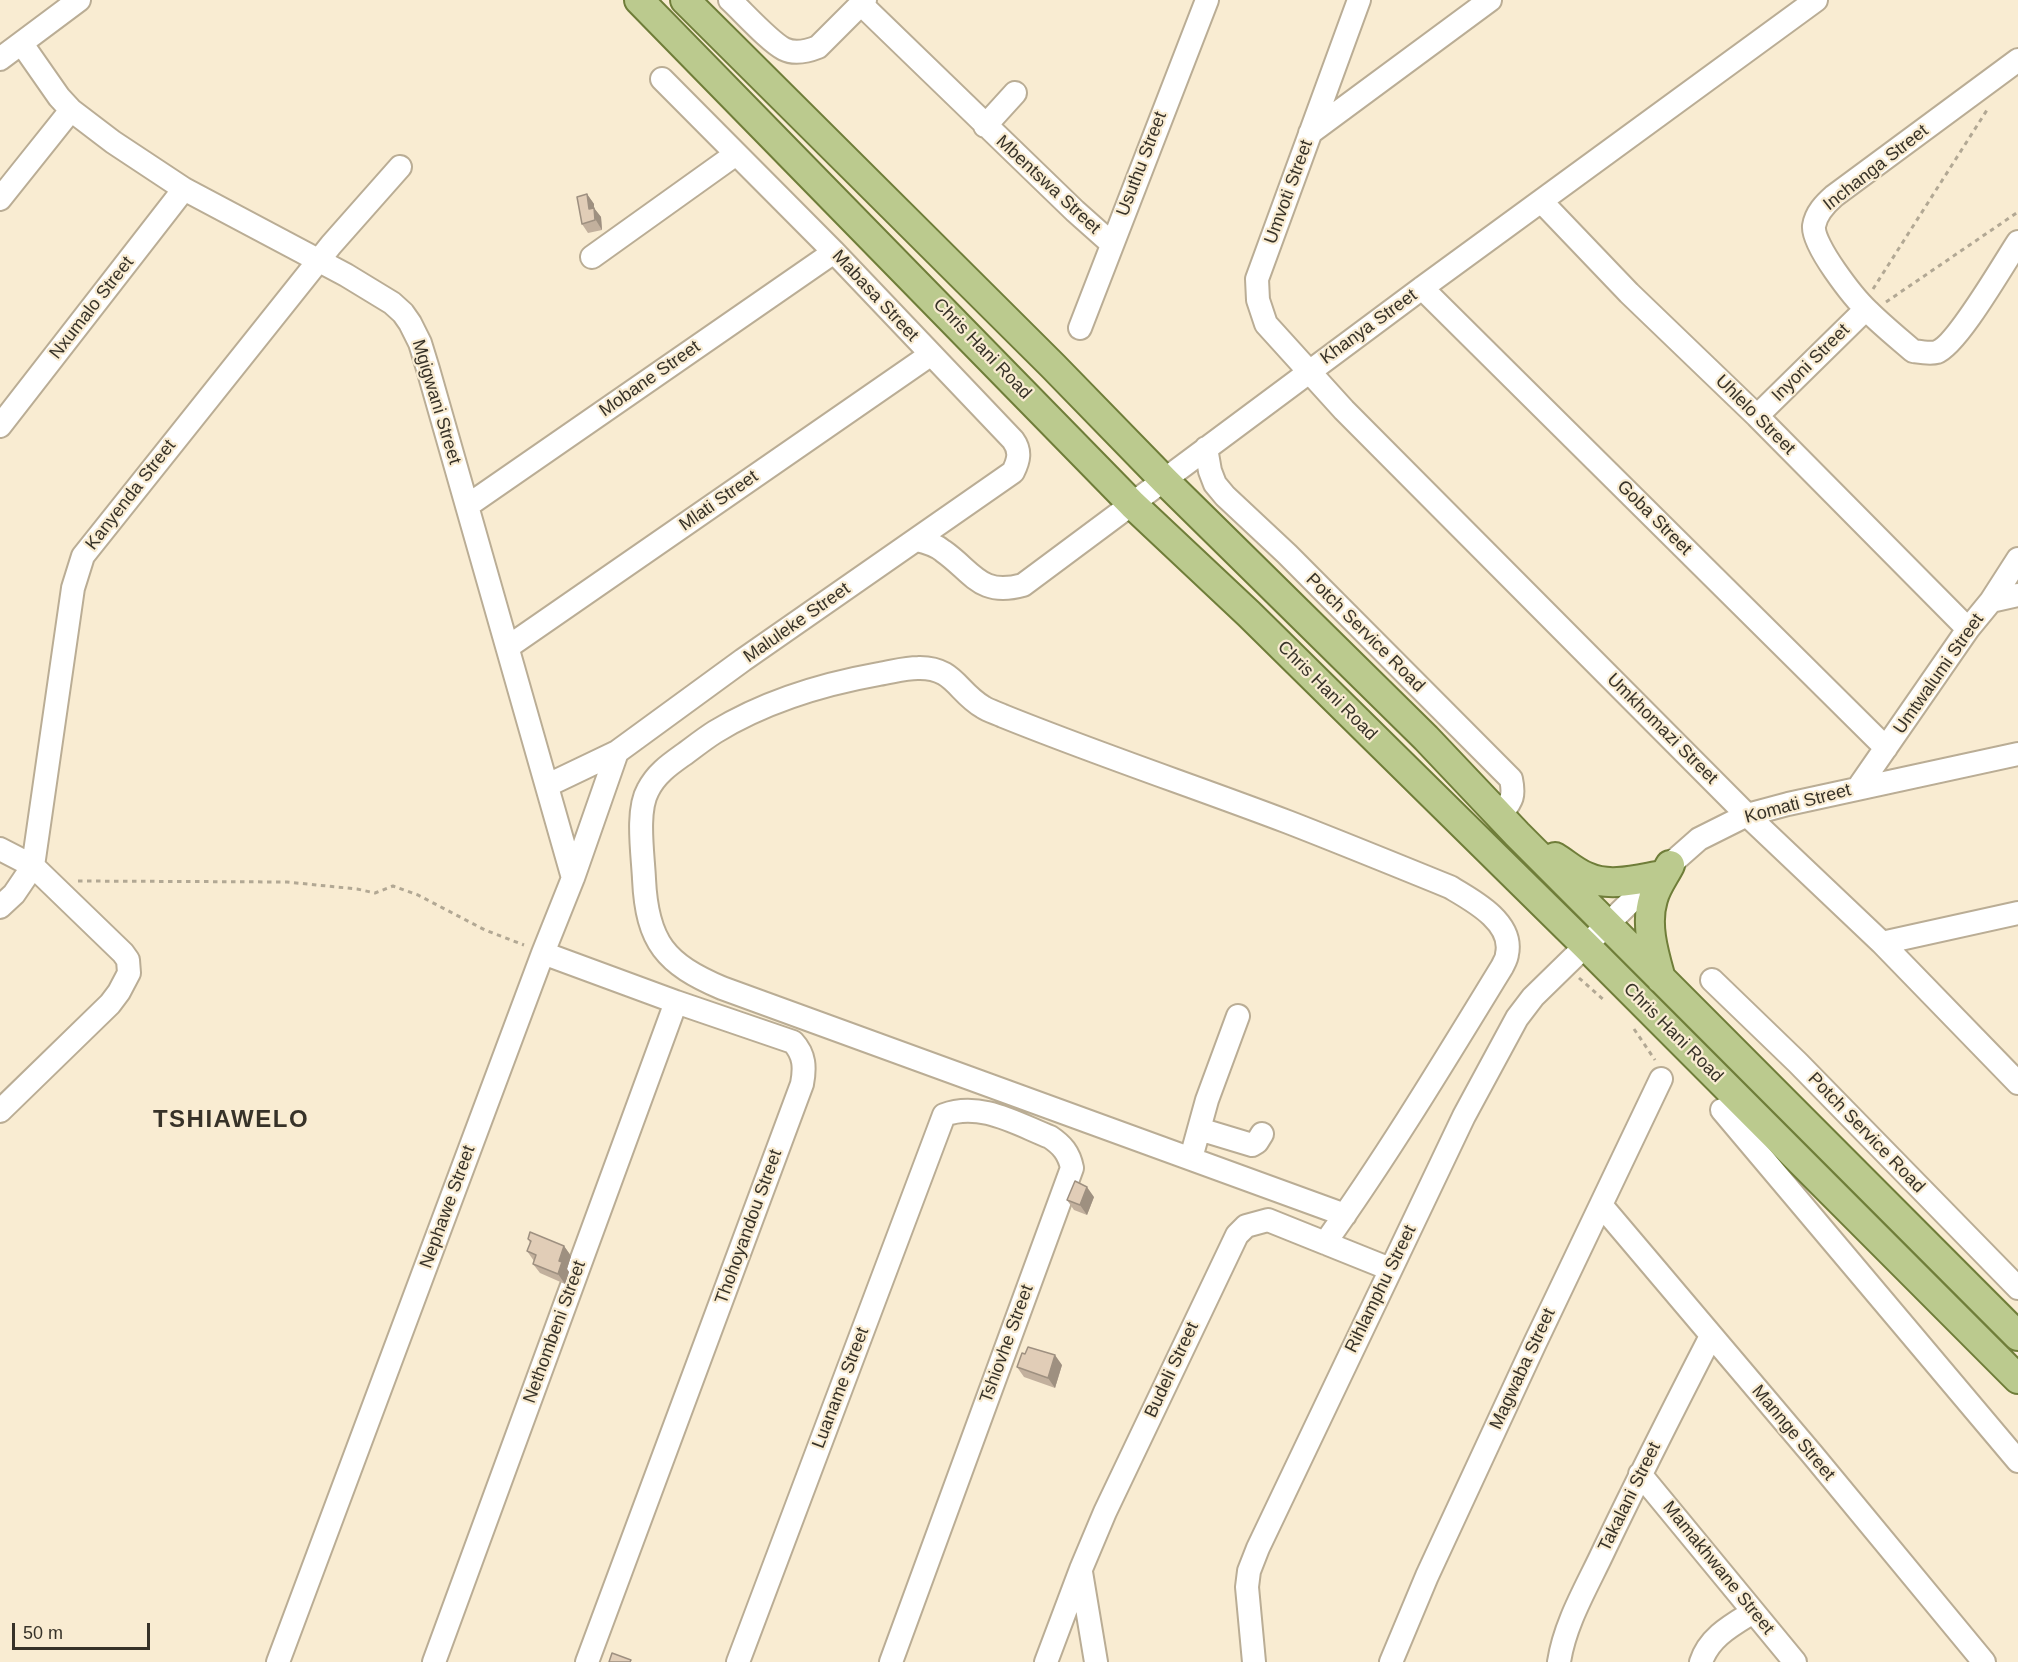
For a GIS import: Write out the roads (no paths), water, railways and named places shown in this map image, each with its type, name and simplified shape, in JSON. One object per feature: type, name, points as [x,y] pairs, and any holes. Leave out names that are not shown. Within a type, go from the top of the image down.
[{"type":"main road","name":"Chris Hani Road","points":[[639,0],[1133,505],[1249,614],[1585,945],[2018,1379]]},
{"type":"main road","name":"Chris Hani Road","points":[[685,0],[1425,738],[1607,925],[2018,1336]]},
{"type":"main road","points":[[1508,825],[1587,878],[1609,882],[1631,881],[1664,870]]},
{"type":"main road","points":[[1661,979],[1650,926],[1653,899],[1664,870]]},
{"type":"street","points":[[0,59],[79,0]]},
{"type":"street","points":[[730,0],[776,43],[786,50],[797,52],[818,47],[863,2]]},
{"type":"street","name":"Usuthu Street","points":[[1080,328],[1207,0]]},
{"type":"street","name":"Umvoti Street","points":[[1309,372],[1266,324],[1260,312],[1256,289],[1257,279],[1359,0]]},
{"type":"street","points":[[1310,133],[1490,0]]},
{"type":"street","name":"Khanya Street","points":[[917,540],[942,550],[980,584],[990,588],[1012,588],[1023,585],[1422,288],[1816,0]]},
{"type":"street","name":"Mbentswa Street","points":[[863,2],[985,126],[1074,211],[1112,243]]},
{"type":"street","name":"Mgigwani Street","points":[[22,44],[44,78],[71,110],[113,142],[184,189],[319,261],[392,303],[403,312],[420,343],[428,369],[573,878]]},
{"type":"street","name":"Inchanga Street","points":[[2018,60],[1823,206],[1814,226],[1815,236],[1822,252],[1866,310],[1913,351],[1936,352],[1950,342],[2018,242]]},
{"type":"street","name":"Mabasa Street","points":[[662,79],[834,252],[1013,440]]},
{"type":"street","name":"Mbentswa Street","points":[[985,126],[1015,93]]},
{"type":"street","points":[[0,199],[71,110]]},
{"type":"street","points":[[592,257],[736,154]]},
{"type":"street","name":"Kanyenda Street","points":[[0,908],[14,894],[41,874],[73,588],[83,556],[319,261],[400,167]]},
{"type":"street","name":"Nxumalo Street","points":[[0,426],[184,189]]},
{"type":"street","name":"Uhlelo Street","points":[[1541,201],[1629,293],[1757,416],[1968,629]]},
{"type":"street","name":"Mobane Street","points":[[467,506],[834,252]]},
{"type":"street","name":"Goba Street","points":[[1422,288],[1886,748]]},
{"type":"street","name":"Inyoni Street","points":[[1757,416],[1866,310]]},
{"type":"street","name":"Mlati Street","points":[[508,647],[930,355]]},
{"type":"street","name":"Umkhomazi Street","points":[[1309,372],[1344,410],[1747,815],[2009,1062],[2018,1083]]},
{"type":"street","name":"Maluleke Street","points":[[548,785],[616,752],[743,660],[1013,472],[1019,454],[1018,447],[1013,440]]},
{"type":"street","name":"Potch Service Road","points":[[1206,448],[1215,484],[1225,496],[1287,554],[1511,779],[1514,790],[1508,825]]},
{"type":"street","name":"Umtwalumi Street","points":[[1858,788],[2018,559]]},
{"type":"street","points":[[1990,601],[2018,595]]},
{"type":"street","points":[[1325,1243],[1345,1215],[1399,1135],[1502,967],[1508,953],[1506,937],[1494,918],[1450,886],[983,708],[951,677],[937,670],[917,668],[866,676],[759,710],[715,732],[660,772],[646,792],[642,808],[645,892],[655,936],[665,953],[693,976],[1345,1215]]},
{"type":"street","name":"Nephawe Street","points":[[278,1662],[573,878],[616,752]]},
{"type":"street","name":"Komati Street","points":[[1585,945],[1699,839],[1747,815],[1858,788],[2018,754]]},
{"type":"street","points":[[0,849],[41,874],[123,953],[128,960],[129,973],[126,982],[110,1004],[0,1111]]},
{"type":"street","points":[[1882,943],[2018,913]]},
{"type":"street","name":"Rihlamphu Street","points":[[1254,1662],[1247,1587],[1249,1571],[1268,1526],[1464,1116],[1517,1018],[1533,997],[1585,945]]},
{"type":"street","name":"Thohoyandou Street","points":[[543,953],[793,1042],[801,1054],[805,1069],[802,1084],[587,1662]]},
{"type":"street","name":"Potch Service Road","points":[[1712,980],[1798,1063],[2018,1288]]},
{"type":"street","name":"Nethombeni Street","points":[[434,1662],[676,1002]]},
{"type":"street","points":[[1191,1158],[1207,1100],[1238,1016]]},
{"type":"street","name":"Magwaba Street","points":[[1391,1662],[1427,1576],[1661,1079]]},
{"type":"street","name":"Tshiovhe Street","points":[[891,1662],[1072,1168],[1066,1152],[1050,1137],[981,1111],[961,1110],[944,1115]]},
{"type":"street","name":"Chris Hani Road","points":[[1722,1110],[2018,1461]]},
{"type":"street","name":"Luaname Street","points":[[738,1662],[944,1115]]},
{"type":"street","points":[[1199,1129],[1248,1145],[1254,1144],[1262,1134]]},
{"type":"street","name":"Mannge Street","points":[[1601,1205],[1984,1662]]},
{"type":"street","name":"Budeli Street","points":[[1046,1662],[1105,1512],[1237,1235],[1246,1226],[1268,1220],[1390,1269]]},
{"type":"street","name":"Takalani Street","points":[[1559,1662],[1575,1611],[1640,1474],[1711,1336]]},
{"type":"street","name":"Mamakhwane Street","points":[[1640,1474],[1795,1662]]},
{"type":"street","points":[[1081,1569],[1096,1662]]},
{"type":"street","points":[[1701,1662],[1704,1654],[1720,1633],[1753,1612]]},
{"type":"street","points":[[1404,1634],[1409,1662]]},
{"type":"district","name":"TSHIAWELO","points":[[231,1120]]}]
